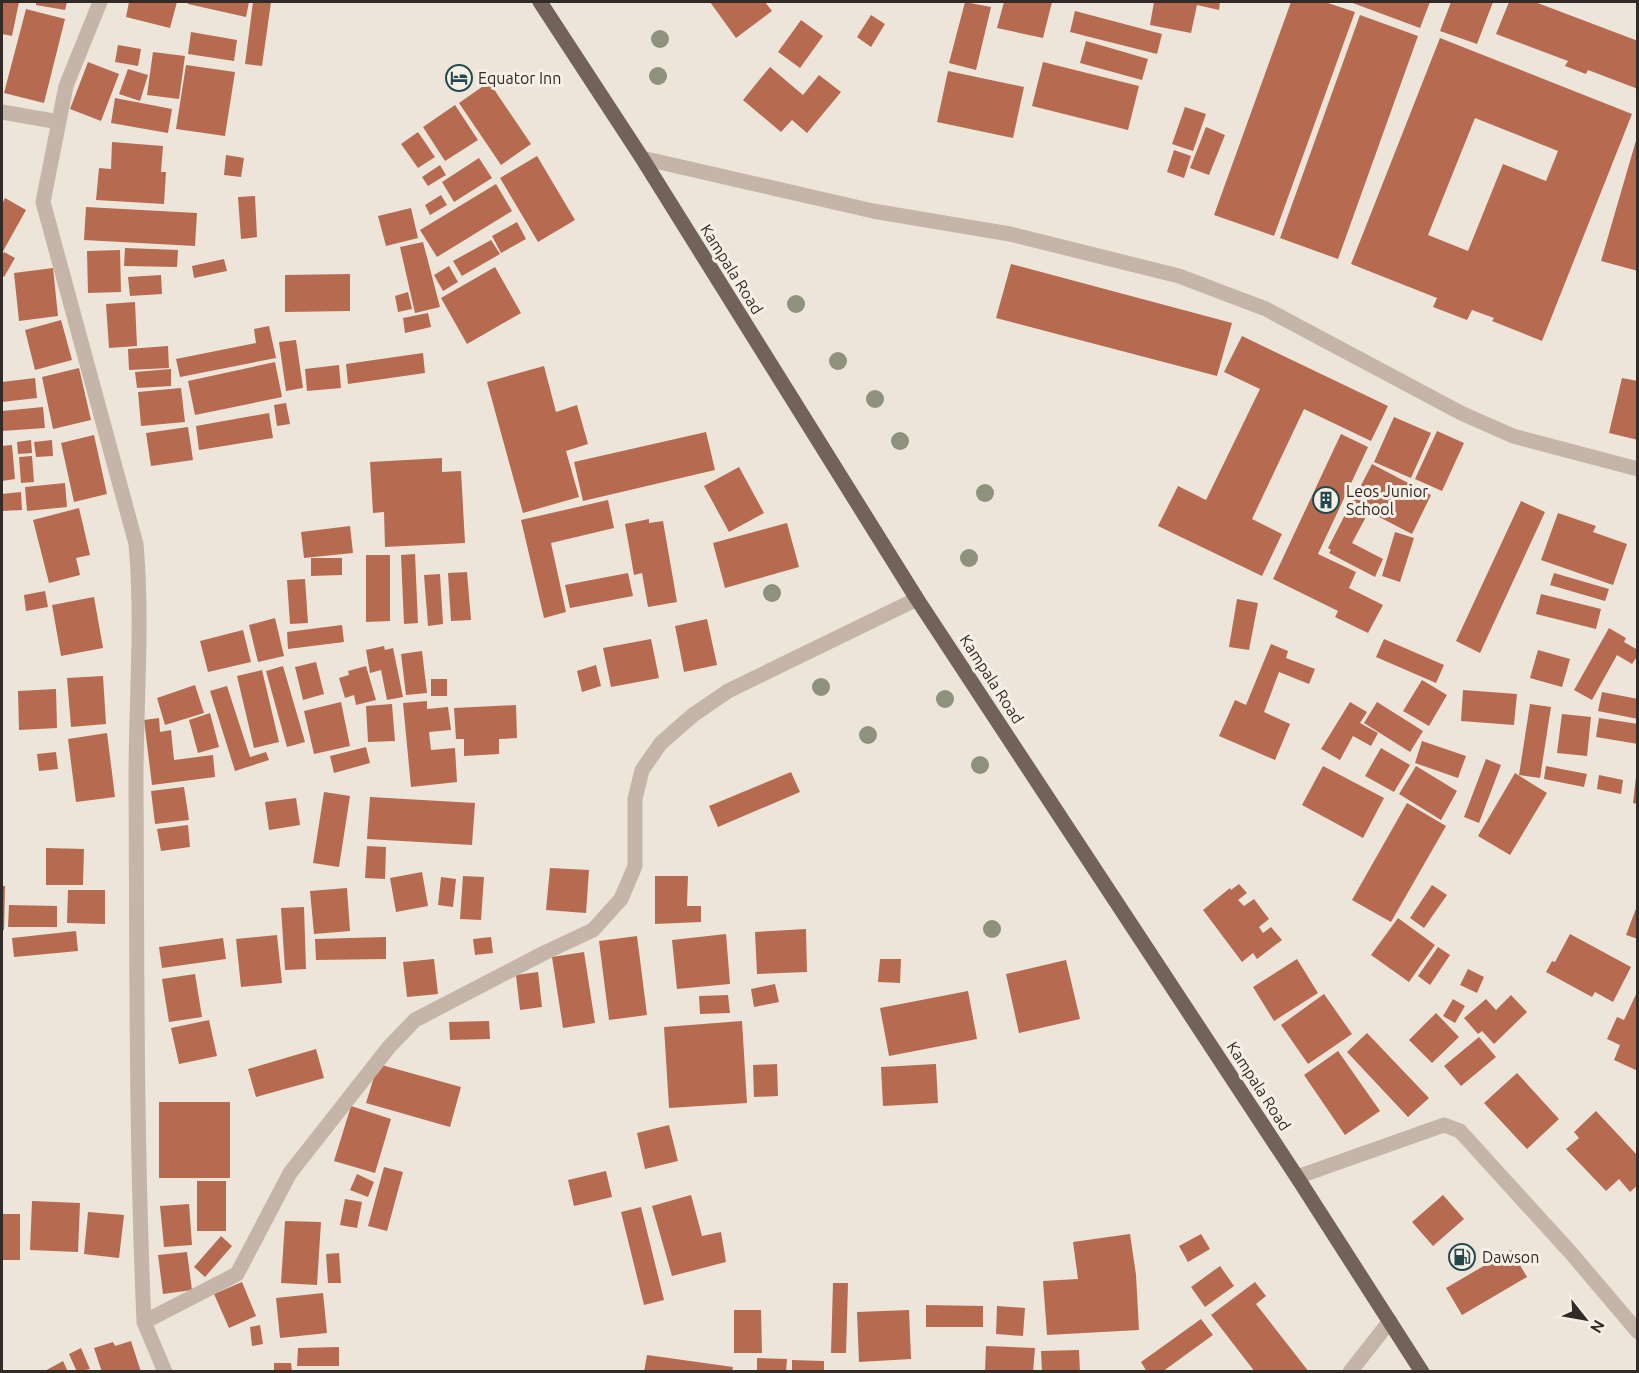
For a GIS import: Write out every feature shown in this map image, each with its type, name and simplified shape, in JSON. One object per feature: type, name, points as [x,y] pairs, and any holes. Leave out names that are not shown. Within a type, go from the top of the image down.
[{"type":"main road","name":"Kampala Road","points":[[540,2],[642,158],[917,599],[1422,1371]]},
{"type":"street","points":[[100,2],[66,86],[43,202],[136,544],[140,587],[136,755],[140,1225],[144,1322],[165,1371]]},
{"type":"street","points":[[2,112],[59,122]]},
{"type":"street","points":[[642,158],[873,211],[1010,234],[1179,276],[1266,309],[1461,413],[1513,436],[1638,469]]},
{"type":"street","points":[[144,1322],[237,1274],[290,1173],[389,1047],[415,1020],[593,930],[621,898],[635,866],[635,800],[642,770],[661,743],[693,715],[728,691],[917,599]]},
{"type":"street","points":[[1297,1177],[1444,1125],[1460,1131],[1571,1253],[1638,1332]]},
{"type":"street","points":[[1350,1371],[1390,1321]]},
{"type":"building","points":[[2,2],[19,2],[12,36],[2,34]]},
{"type":"building","points":[[36,2],[67,2],[65,10],[36,5]]},
{"type":"building","points":[[129,2],[177,2],[170,28],[126,17]]},
{"type":"building","points":[[188,2],[249,2],[246,17],[188,4]]},
{"type":"building","points":[[253,2],[271,2],[262,66],[245,64]]},
{"type":"building","points":[[710,2],[765,2],[772,11],[736,38]]},
{"type":"building","points":[[965,2],[991,7],[976,70],[949,63]]},
{"type":"building","points":[[1004,2],[1052,2],[1043,38],[997,28]]},
{"type":"building","points":[[1154,2],[1220,2],[1219,10],[1197,5],[1191,33],[1150,25]]},
{"type":"building","points":[[1291,2],[1325,2],[1355,12],[1274,236],[1214,215]]},
{"type":"building","points":[[1350,2],[1430,2],[1420,28]]},
{"type":"building","points":[[1451,2],[1493,2],[1477,44],[1440,31]]},
{"type":"building","points":[[1509,2],[1535,2],[1638,41],[1638,89],[1588,70],[1586,74],[1565,66],[1568,61],[1496,34]]},
{"type":"building","points":[[26,9],[65,19],[44,103],[4,93]]},
{"type":"building","points":[[1075,11],[1162,34],[1157,54],[1070,32]]},
{"type":"building","points":[[871,15],[885,24],[871,47],[857,37]]},
{"type":"building","points":[[1360,15],[1418,36],[1338,259],[1280,238]]},
{"type":"building","points":[[801,20],[823,36],[800,68],[778,52]]},
{"type":"building","points":[[191,32],[237,40],[234,61],[188,54]]},
{"type":"building","points":[[1440,38],[1632,114],[1542,341],[1492,321],[1494,318],[1472,310],[1467,320],[1433,307],[1437,298],[1351,264]],"holes":[[[1475,118],[1558,151],[1546,181],[1503,164],[1468,251],[1428,235]]]},
{"type":"building","points":[[1086,41],[1148,59],[1142,80],[1080,63]]},
{"type":"building","points":[[118,45],[141,49],[138,66],[115,62]]},
{"type":"building","points":[[153,52],[185,56],[179,99],[147,95]]},
{"type":"building","points":[[88,62],[119,74],[101,121],[70,109]]},
{"type":"building","points":[[1043,62],[1139,86],[1128,130],[1032,106]]},
{"type":"building","points":[[186,65],[235,72],[225,136],[176,129]]},
{"type":"building","points":[[770,67],[803,95],[819,75],[841,92],[807,133],[792,120],[781,132],[743,100]]},
{"type":"building","points":[[128,69],[148,75],[140,101],[119,94]]},
{"type":"building","points":[[948,71],[1024,87],[1013,138],[937,122]]},
{"type":"building","points":[[489,82],[531,144],[501,165],[459,103]]},
{"type":"building","points":[[115,98],[172,109],[168,133],[111,123]]},
{"type":"building","points":[[455,105],[478,140],[445,161],[423,127]]},
{"type":"building","points":[[1185,107],[1206,114],[1193,151],[1172,144]]},
{"type":"building","points":[[1206,127],[1225,135],[1209,175],[1190,168]]},
{"type":"building","points":[[418,132],[435,157],[418,168],[401,144]]},
{"type":"building","points":[[1638,137],[1638,271],[1601,261]]},
{"type":"building","points":[[112,142],[163,146],[161,172],[166,172],[164,204],[96,200],[99,168],[111,169]]},
{"type":"building","points":[[1174,150],[1191,156],[1184,178],[1167,172]]},
{"type":"building","points":[[226,155],[244,158],[241,177],[224,175]]},
{"type":"building","points":[[537,156],[575,220],[538,242],[500,178]]},
{"type":"building","points":[[479,158],[492,178],[454,202],[442,182]]},
{"type":"building","points":[[440,165],[446,175],[428,186],[422,177]]},
{"type":"building","points":[[496,184],[512,211],[437,257],[420,230]]},
{"type":"building","points":[[441,195],[447,205],[430,215],[425,205]]},
{"type":"building","points":[[255,196],[257,237],[241,239],[238,197]]},
{"type":"building","points":[[5,198],[26,210],[2,253],[2,204]]},
{"type":"building","points":[[86,207],[197,213],[195,246],[84,240]]},
{"type":"building","points":[[411,208],[418,238],[386,246],[378,216]]},
{"type":"building","points":[[517,222],[526,239],[501,253],[492,236]]},
{"type":"building","points":[[491,240],[500,254],[462,276],[453,261]]},
{"type":"building","points":[[423,242],[440,307],[415,313],[400,247]]},
{"type":"building","points":[[125,248],[178,250],[177,267],[124,266]]},
{"type":"building","points":[[120,250],[121,292],[88,293],[87,251]]},
{"type":"building","points":[[4,252],[15,258],[4,277],[2,275],[2,256]]},
{"type":"building","points":[[224,259],[227,271],[194,278],[192,266]]},
{"type":"building","points":[[1011,264],[1232,323],[1217,376],[996,318]]},
{"type":"building","points":[[449,266],[458,282],[443,291],[434,275]]},
{"type":"building","points":[[495,267],[521,313],[467,344],[441,298]]},
{"type":"building","points":[[53,268],[58,316],[19,321],[14,273]]},
{"type":"building","points":[[350,274],[350,311],[285,312],[285,275]]},
{"type":"building","points":[[161,275],[162,294],[130,296],[128,277]]},
{"type":"building","points":[[408,292],[412,309],[398,312],[395,296]]},
{"type":"building","points":[[135,302],[137,346],[109,348],[106,304]]},
{"type":"building","points":[[428,313],[431,327],[405,333],[403,318]]},
{"type":"building","points":[[61,320],[72,360],[35,370],[25,330]]},
{"type":"building","points":[[269,326],[276,358],[180,377],[176,359],[256,343],[254,329]]},
{"type":"building","points":[[1242,336],[1388,406],[1371,441],[1304,409],[1252,519],[1282,534],[1262,576],[1158,526],[1178,486],[1206,500],[1260,389],[1224,372]]},
{"type":"building","points":[[296,340],[303,388],[286,391],[279,342]]},
{"type":"building","points":[[168,346],[169,368],[129,370],[128,349]]},
{"type":"building","points":[[423,353],[425,373],[348,384],[346,364]]},
{"type":"building","points":[[275,362],[282,397],[195,415],[188,381]]},
{"type":"building","points":[[339,365],[341,388],[307,391],[305,369]]},
{"type":"building","points":[[544,366],[556,412],[577,405],[588,444],[566,451],[579,497],[523,513],[487,382]]},
{"type":"building","points":[[79,368],[91,420],[53,429],[42,377]]},
{"type":"building","points":[[171,369],[171,386],[137,388],[135,372]]},
{"type":"building","points":[[35,378],[37,398],[2,402],[2,382]]},
{"type":"building","points":[[1622,378],[1638,381],[1638,440],[1609,433]]},
{"type":"building","points":[[181,388],[185,422],[141,426],[138,392]]},
{"type":"building","points":[[286,403],[290,424],[277,426],[274,405]]},
{"type":"building","points":[[43,407],[45,428],[2,431],[2,411]]},
{"type":"building","points":[[269,413],[273,438],[199,450],[196,426]]},
{"type":"building","points":[[1394,417],[1431,433],[1411,478],[1374,462]]},
{"type":"building","points":[[188,427],[193,460],[151,466],[146,433]]},
{"type":"building","points":[[1437,431],[1464,443],[1442,491],[1415,479]]},
{"type":"building","points":[[706,432],[715,470],[583,501],[574,462]]},
{"type":"building","name":"Leos Junior School","points":[[1341,434],[1368,447],[1318,554],[1356,572],[1349,588],[1383,605],[1368,633],[1335,617],[1338,611],[1273,579]]},
{"type":"building","points":[[94,435],[107,494],[74,502],[61,443]]},
{"type":"building","points":[[31,440],[32,453],[18,454],[17,442]]},
{"type":"building","points":[[52,440],[53,456],[36,457],[34,442]]},
{"type":"building","points":[[12,445],[15,479],[2,481],[2,446]]},
{"type":"building","points":[[32,456],[34,482],[21,483],[19,457]]},
{"type":"building","points":[[442,458],[442,472],[461,471],[465,543],[385,547],[384,512],[373,513],[370,462]]},
{"type":"building","points":[[1372,464],[1431,495],[1412,534],[1352,503]]},
{"type":"building","points":[[739,467],[764,513],[729,532],[704,486]]},
{"type":"building","points":[[65,483],[67,507],[27,511],[25,487]]},
{"type":"building","points":[[21,492],[22,510],[2,511],[2,494]]},
{"type":"building","points":[[608,500],[614,528],[551,543],[566,612],[544,618],[521,520]]},
{"type":"building","points":[[1521,501],[1545,512],[1480,653],[1456,641]]},
{"type":"building","points":[[1350,505],[1367,515],[1352,543],[1383,559],[1375,577],[1329,553],[1331,550],[1328,548]]},
{"type":"building","points":[[79,508],[90,555],[76,558],[80,575],[49,583],[33,520]]},
{"type":"building","points":[[1558,513],[1596,526],[1593,532],[1627,544],[1613,585],[1541,560]]},
{"type":"building","points":[[649,519],[649,523],[663,521],[677,602],[648,607],[642,573],[634,575],[625,524]]},
{"type":"building","points":[[787,523],[799,567],[725,588],[713,543]]},
{"type":"building","points":[[350,526],[353,553],[304,558],[301,532]]},
{"type":"building","points":[[1395,532],[1414,538],[1400,582],[1382,576]]},
{"type":"building","points":[[415,554],[418,623],[404,624],[401,555]]},
{"type":"building","points":[[366,555],[390,555],[390,621],[366,622]]},
{"type":"building","points":[[311,558],[342,558],[342,575],[311,576]]},
{"type":"building","points":[[467,572],[471,620],[451,621],[448,573]]},
{"type":"building","points":[[628,573],[633,596],[570,608],[565,585]]},
{"type":"building","points":[[1554,573],[1609,589],[1605,601],[1550,585]]},
{"type":"building","points":[[440,574],[443,624],[428,626],[424,575]]},
{"type":"building","points":[[305,579],[308,623],[290,624],[287,580]]},
{"type":"building","points":[[45,591],[48,607],[26,611],[24,595]]},
{"type":"building","points":[[1541,594],[1601,609],[1596,629],[1536,614]]},
{"type":"building","points":[[94,597],[103,648],[61,656],[52,605]]},
{"type":"building","points":[[1237,599],[1258,603],[1249,650],[1229,647]]},
{"type":"building","points":[[275,618],[284,656],[258,662],[249,625]]},
{"type":"building","points":[[707,619],[717,665],[684,672],[675,626]]},
{"type":"building","points":[[342,625],[344,642],[288,649],[287,632]]},
{"type":"building","points":[[1609,628],[1626,638],[1624,642],[1638,650],[1638,655],[1632,664],[1617,655],[1592,700],[1574,690]]},
{"type":"building","points":[[243,630],[251,662],[208,672],[200,641]]},
{"type":"building","points":[[651,639],[659,678],[611,687],[603,648]]},
{"type":"building","points":[[1384,639],[1444,665],[1436,683],[1376,657]]},
{"type":"building","points":[[1271,644],[1288,651],[1286,658],[1315,669],[1309,684],[1279,672],[1264,712],[1290,724],[1275,760],[1219,736],[1235,700],[1246,705]]},
{"type":"building","points":[[384,646],[385,650],[393,648],[403,697],[387,700],[381,670],[370,673],[366,650]]},
{"type":"building","points":[[1538,650],[1570,659],[1562,687],[1530,678]]},
{"type":"building","points":[[422,651],[427,693],[406,695],[401,654]]},
{"type":"building","points":[[316,662],[324,694],[303,700],[295,667]]},
{"type":"building","points":[[596,665],[601,686],[582,692],[577,671]]},
{"type":"building","points":[[283,666],[305,742],[287,747],[266,671]]},
{"type":"building","points":[[366,666],[376,700],[356,705],[354,695],[345,698],[339,678],[349,675],[348,671]]},
{"type":"building","points":[[262,670],[279,742],[254,748],[237,676]]},
{"type":"building","points":[[103,676],[106,724],[71,727],[67,678]]},
{"type":"building","points":[[431,679],[447,679],[447,696],[431,696]]},
{"type":"building","points":[[1422,680],[1447,695],[1429,726],[1403,711]]},
{"type":"building","points":[[195,685],[204,713],[165,725],[157,698]]},
{"type":"building","points":[[227,686],[250,757],[266,752],[269,760],[235,771],[210,691]]},
{"type":"building","points":[[56,689],[57,728],[19,730],[18,691]]},
{"type":"building","points":[[1463,690],[1517,694],[1514,725],[1461,721]]},
{"type":"building","points":[[1602,692],[1638,699],[1638,719],[1598,711]]},
{"type":"building","points":[[427,701],[427,709],[448,707],[451,730],[429,732],[431,750],[455,748],[457,782],[411,787],[403,703]]},
{"type":"building","points":[[341,702],[350,746],[314,754],[304,711]]},
{"type":"building","points":[[1350,702],[1367,712],[1360,723],[1378,733],[1371,746],[1353,736],[1340,760],[1321,749]]},
{"type":"building","points":[[1377,702],[1423,731],[1410,752],[1364,723]]},
{"type":"building","points":[[392,704],[395,741],[368,742],[366,706]]},
{"type":"building","points":[[1530,704],[1551,707],[1540,778],[1519,775]]},
{"type":"building","points":[[516,705],[517,738],[499,739],[499,754],[464,756],[464,739],[456,739],[454,708]]},
{"type":"building","points":[[210,713],[219,747],[198,753],[189,720]]},
{"type":"building","points":[[1562,714],[1591,717],[1587,756],[1557,753]]},
{"type":"building","points":[[159,718],[160,732],[171,730],[174,760],[213,755],[215,777],[152,785],[144,720]]},
{"type":"building","points":[[1599,718],[1638,724],[1638,744],[1596,737]]},
{"type":"building","points":[[107,733],[115,797],[76,802],[68,739]]},
{"type":"building","points":[[1422,741],[1466,756],[1458,778],[1415,763]]},
{"type":"building","points":[[366,747],[370,763],[334,773],[330,756]]},
{"type":"building","points":[[1381,748],[1410,765],[1394,792],[1365,776]]},
{"type":"building","points":[[56,752],[58,769],[39,771],[37,754]]},
{"type":"building","points":[[1486,759],[1501,765],[1479,823],[1464,817]]},
{"type":"building","points":[[1323,766],[1384,798],[1363,838],[1302,805]]},
{"type":"building","points":[[1416,766],[1457,791],[1441,820],[1399,794]]},
{"type":"building","points":[[1546,766],[1587,774],[1584,787],[1544,779]]},
{"type":"building","points":[[791,772],[800,792],[718,827],[709,806]]},
{"type":"building","points":[[1515,773],[1547,793],[1510,855],[1478,836]]},
{"type":"building","points":[[1599,775],[1623,780],[1621,794],[1597,789]]},
{"type":"building","points":[[1636,777],[1638,777],[1638,804],[1633,803]]},
{"type":"building","points":[[184,787],[189,820],[155,824],[151,791]]},
{"type":"building","points":[[324,792],[350,796],[339,867],[313,863]]},
{"type":"building","points":[[370,797],[475,803],[472,845],[367,839]]},
{"type":"building","points":[[296,798],[300,825],[269,830],[265,802]]},
{"type":"building","points":[[1407,803],[1446,826],[1391,922],[1352,900]]},
{"type":"building","points":[[188,825],[190,847],[161,851],[157,829]]},
{"type":"building","points":[[367,846],[386,847],[385,879],[365,878]]},
{"type":"building","points":[[46,848],[84,849],[83,885],[46,885]]},
{"type":"building","points":[[550,868],[589,870],[586,913],[546,910]]},
{"type":"building","points":[[422,872],[428,906],[396,912],[390,878]]},
{"type":"building","points":[[463,876],[484,877],[481,920],[460,919]]},
{"type":"building","points":[[655,876],[688,876],[687,906],[701,906],[701,922],[655,924]]},
{"type":"building","points":[[441,877],[456,879],[453,907],[438,905]]},
{"type":"building","points":[[1239,884],[1247,893],[1238,900],[1244,906],[1254,899],[1269,919],[1259,927],[1263,933],[1271,927],[1282,940],[1257,959],[1253,953],[1242,962],[1203,910],[1230,888],[1231,890]]},
{"type":"building","points":[[1432,885],[1447,895],[1424,928],[1410,918]]},
{"type":"building","points":[[2,886],[5,886],[4,930],[2,930]]},
{"type":"building","points":[[347,888],[350,931],[314,934],[310,891]]},
{"type":"building","points":[[68,890],[105,890],[105,924],[67,923]]},
{"type":"building","points":[[9,905],[57,906],[57,927],[8,927]]},
{"type":"building","points":[[1638,906],[1638,939],[1626,935]]},
{"type":"building","points":[[304,907],[306,969],[285,970],[281,908]]},
{"type":"building","points":[[1398,918],[1435,945],[1409,982],[1371,955]]},
{"type":"building","points":[[806,929],[807,972],[757,974],[755,932]]},
{"type":"building","points":[[76,931],[78,951],[14,957],[12,938]]},
{"type":"building","points":[[726,934],[730,984],[677,989],[672,940]]},
{"type":"building","points":[[1570,934],[1631,967],[1613,1002],[1595,992],[1592,997],[1546,972],[1552,961],[1555,962]]},
{"type":"building","points":[[277,935],[282,983],[241,987],[236,939]]},
{"type":"building","points":[[637,936],[647,1015],[609,1020],[599,941]]},
{"type":"building","points":[[386,937],[386,959],[316,960],[315,939]]},
{"type":"building","points":[[491,937],[493,953],[475,955],[473,939]]},
{"type":"building","points":[[223,938],[226,959],[162,968],[159,947]]},
{"type":"building","points":[[1438,947],[1450,955],[1430,985],[1418,976]]},
{"type":"building","points":[[584,952],[595,1023],[563,1028],[552,957]]},
{"type":"building","points":[[434,959],[438,994],[407,997],[403,962]]},
{"type":"building","points":[[880,959],[901,959],[900,983],[878,982]]},
{"type":"building","points":[[1297,959],[1318,993],[1274,1021],[1253,987]]},
{"type":"building","points":[[1066,960],[1080,1019],[1019,1033],[1006,974]]},
{"type":"building","points":[[1468,969],[1484,977],[1477,993],[1460,985]]},
{"type":"building","points":[[538,972],[542,1007],[520,1010],[516,975]]},
{"type":"building","points":[[195,974],[202,1017],[169,1022],[162,979]]},
{"type":"building","points":[[775,984],[779,1002],[754,1007],[751,989]]},
{"type":"building","points":[[1638,990],[1638,1071],[1614,1060],[1620,1045],[1607,1039],[1617,1017],[1624,1020]]},
{"type":"building","points":[[968,991],[977,1039],[889,1056],[880,1008]]},
{"type":"building","points":[[1324,994],[1352,1034],[1308,1064],[1281,1025]]},
{"type":"building","points":[[728,995],[730,1013],[700,1014],[699,996]]},
{"type":"building","points":[[1511,995],[1527,1012],[1494,1044],[1482,1031],[1478,1034],[1464,1018],[1486,999],[1496,1010]]},
{"type":"building","points":[[1453,999],[1465,1006],[1455,1023],[1443,1016]]},
{"type":"building","points":[[1436,1013],[1459,1037],[1432,1063],[1409,1040]]},
{"type":"building","points":[[209,1020],[217,1056],[179,1064],[171,1028]]},
{"type":"building","points":[[489,1021],[490,1039],[450,1040],[449,1022]]},
{"type":"building","points":[[742,1021],[747,1103],[669,1108],[664,1027]]},
{"type":"building","points":[[1367,1033],[1429,1098],[1408,1117],[1347,1052]]},
{"type":"building","points":[[1479,1037],[1496,1057],[1461,1086],[1444,1066]]},
{"type":"building","points":[[316,1049],[324,1078],[256,1097],[248,1069]]},
{"type":"building","points":[[1338,1051],[1380,1111],[1345,1135],[1304,1075]]},
{"type":"building","points":[[378,1064],[461,1087],[450,1127],[366,1103]]},
{"type":"building","points":[[777,1064],[778,1096],[754,1097],[753,1065]]},
{"type":"building","points":[[936,1064],[938,1103],[883,1106],[881,1067]]},
{"type":"building","points":[[1517,1073],[1559,1119],[1527,1149],[1484,1103]]},
{"type":"building","points":[[159,1102],[230,1102],[230,1178],[159,1178]]},
{"type":"building","points":[[351,1106],[391,1119],[375,1173],[334,1161]]},
{"type":"building","points":[[1596,1111],[1638,1156],[1638,1185],[1630,1192],[1619,1179],[1606,1191],[1566,1149],[1579,1138],[1574,1132]]},
{"type":"building","points":[[669,1125],[678,1161],[645,1169],[637,1133]]},
{"type":"building","points":[[384,1167],[403,1172],[387,1231],[368,1226]]},
{"type":"building","points":[[606,1171],[612,1197],[574,1206],[568,1180]]},
{"type":"building","points":[[357,1174],[374,1182],[368,1197],[350,1190]]},
{"type":"building","points":[[197,1181],[226,1181],[226,1231],[197,1231]]},
{"type":"building","points":[[691,1195],[702,1236],[721,1232],[726,1262],[672,1276],[652,1206]]},
{"type":"building","points":[[1443,1195],[1464,1219],[1433,1246],[1412,1222]]},
{"type":"building","points":[[345,1199],[362,1202],[357,1228],[340,1225]]},
{"type":"building","points":[[32,1201],[80,1203],[78,1252],[30,1250]]},
{"type":"building","points":[[189,1204],[192,1245],[164,1247],[160,1206]]},
{"type":"building","points":[[641,1207],[664,1300],[644,1305],[621,1212]]},
{"type":"building","points":[[88,1212],[124,1215],[119,1258],[84,1254]]},
{"type":"building","points":[[2,1214],[20,1214],[20,1260],[2,1260]]},
{"type":"building","points":[[285,1221],[321,1222],[317,1285],[281,1283]]},
{"type":"building","points":[[1130,1234],[1136,1275],[1139,1330],[1047,1335],[1043,1281],[1078,1279],[1073,1242]]},
{"type":"building","points":[[1201,1234],[1210,1249],[1188,1262],[1179,1246]]},
{"type":"building","points":[[221,1236],[232,1246],[205,1277],[194,1267]]},
{"type":"building","points":[[1511,1250],[1527,1277],[1462,1315],[1446,1288]]},
{"type":"building","points":[[187,1252],[192,1290],[163,1294],[158,1255]]},
{"type":"building","points":[[339,1253],[341,1283],[328,1283],[326,1254]]},
{"type":"building","points":[[1220,1266],[1234,1286],[1205,1307],[1191,1287]]},
{"type":"building","points":[[242,1282],[256,1316],[229,1328],[214,1294]]},
{"type":"building","points":[[1255,1282],[1266,1296],[1256,1304],[1309,1372],[1255,1372],[1211,1315]]},
{"type":"building","points":[[833,1283],[848,1283],[846,1353],[831,1353]]},
{"type":"building","points":[[323,1293],[327,1333],[280,1338],[276,1298]]},
{"type":"building","points":[[926,1305],[983,1306],[983,1327],[926,1327]]},
{"type":"building","points":[[997,1306],[1025,1308],[1023,1336],[996,1334]]},
{"type":"building","points":[[734,1310],[761,1310],[762,1353],[734,1353]]},
{"type":"building","points":[[909,1310],[911,1359],[859,1362],[857,1312]]},
{"type":"building","points":[[1201,1319],[1213,1335],[1162,1372],[1147,1372],[1141,1362]]},
{"type":"building","points":[[260,1325],[263,1344],[252,1346],[250,1327]]},
{"type":"building","points":[[131,1341],[141,1372],[102,1372],[94,1348],[113,1342],[115,1346]]},
{"type":"building","points":[[986,1346],[1035,1348],[1033,1372],[985,1372]]},
{"type":"building","points":[[339,1347],[339,1366],[297,1366],[298,1348]]},
{"type":"building","points":[[81,1348],[90,1369],[77,1372],[69,1354]]},
{"type":"building","points":[[1079,1350],[1080,1372],[1042,1372],[1041,1351]]},
{"type":"building","points":[[647,1355],[733,1367],[732,1372],[644,1372]]},
{"type":"building","points":[[757,1358],[787,1359],[786,1372],[757,1372]]},
{"type":"building","points":[[792,1360],[824,1361],[824,1372],[792,1372]]},
{"type":"building","points":[[63,1361],[68,1372],[43,1372]]},
{"type":"building","points":[[274,1363],[291,1363],[292,1372],[274,1372]]},
{"type":"place","name":"Equator Inn","points":[[459,78]]},
{"type":"place","name":"Leos Junior School","points":[[1326,500]]},
{"type":"place","name":"Dawson","points":[[1462,1257]]}]
